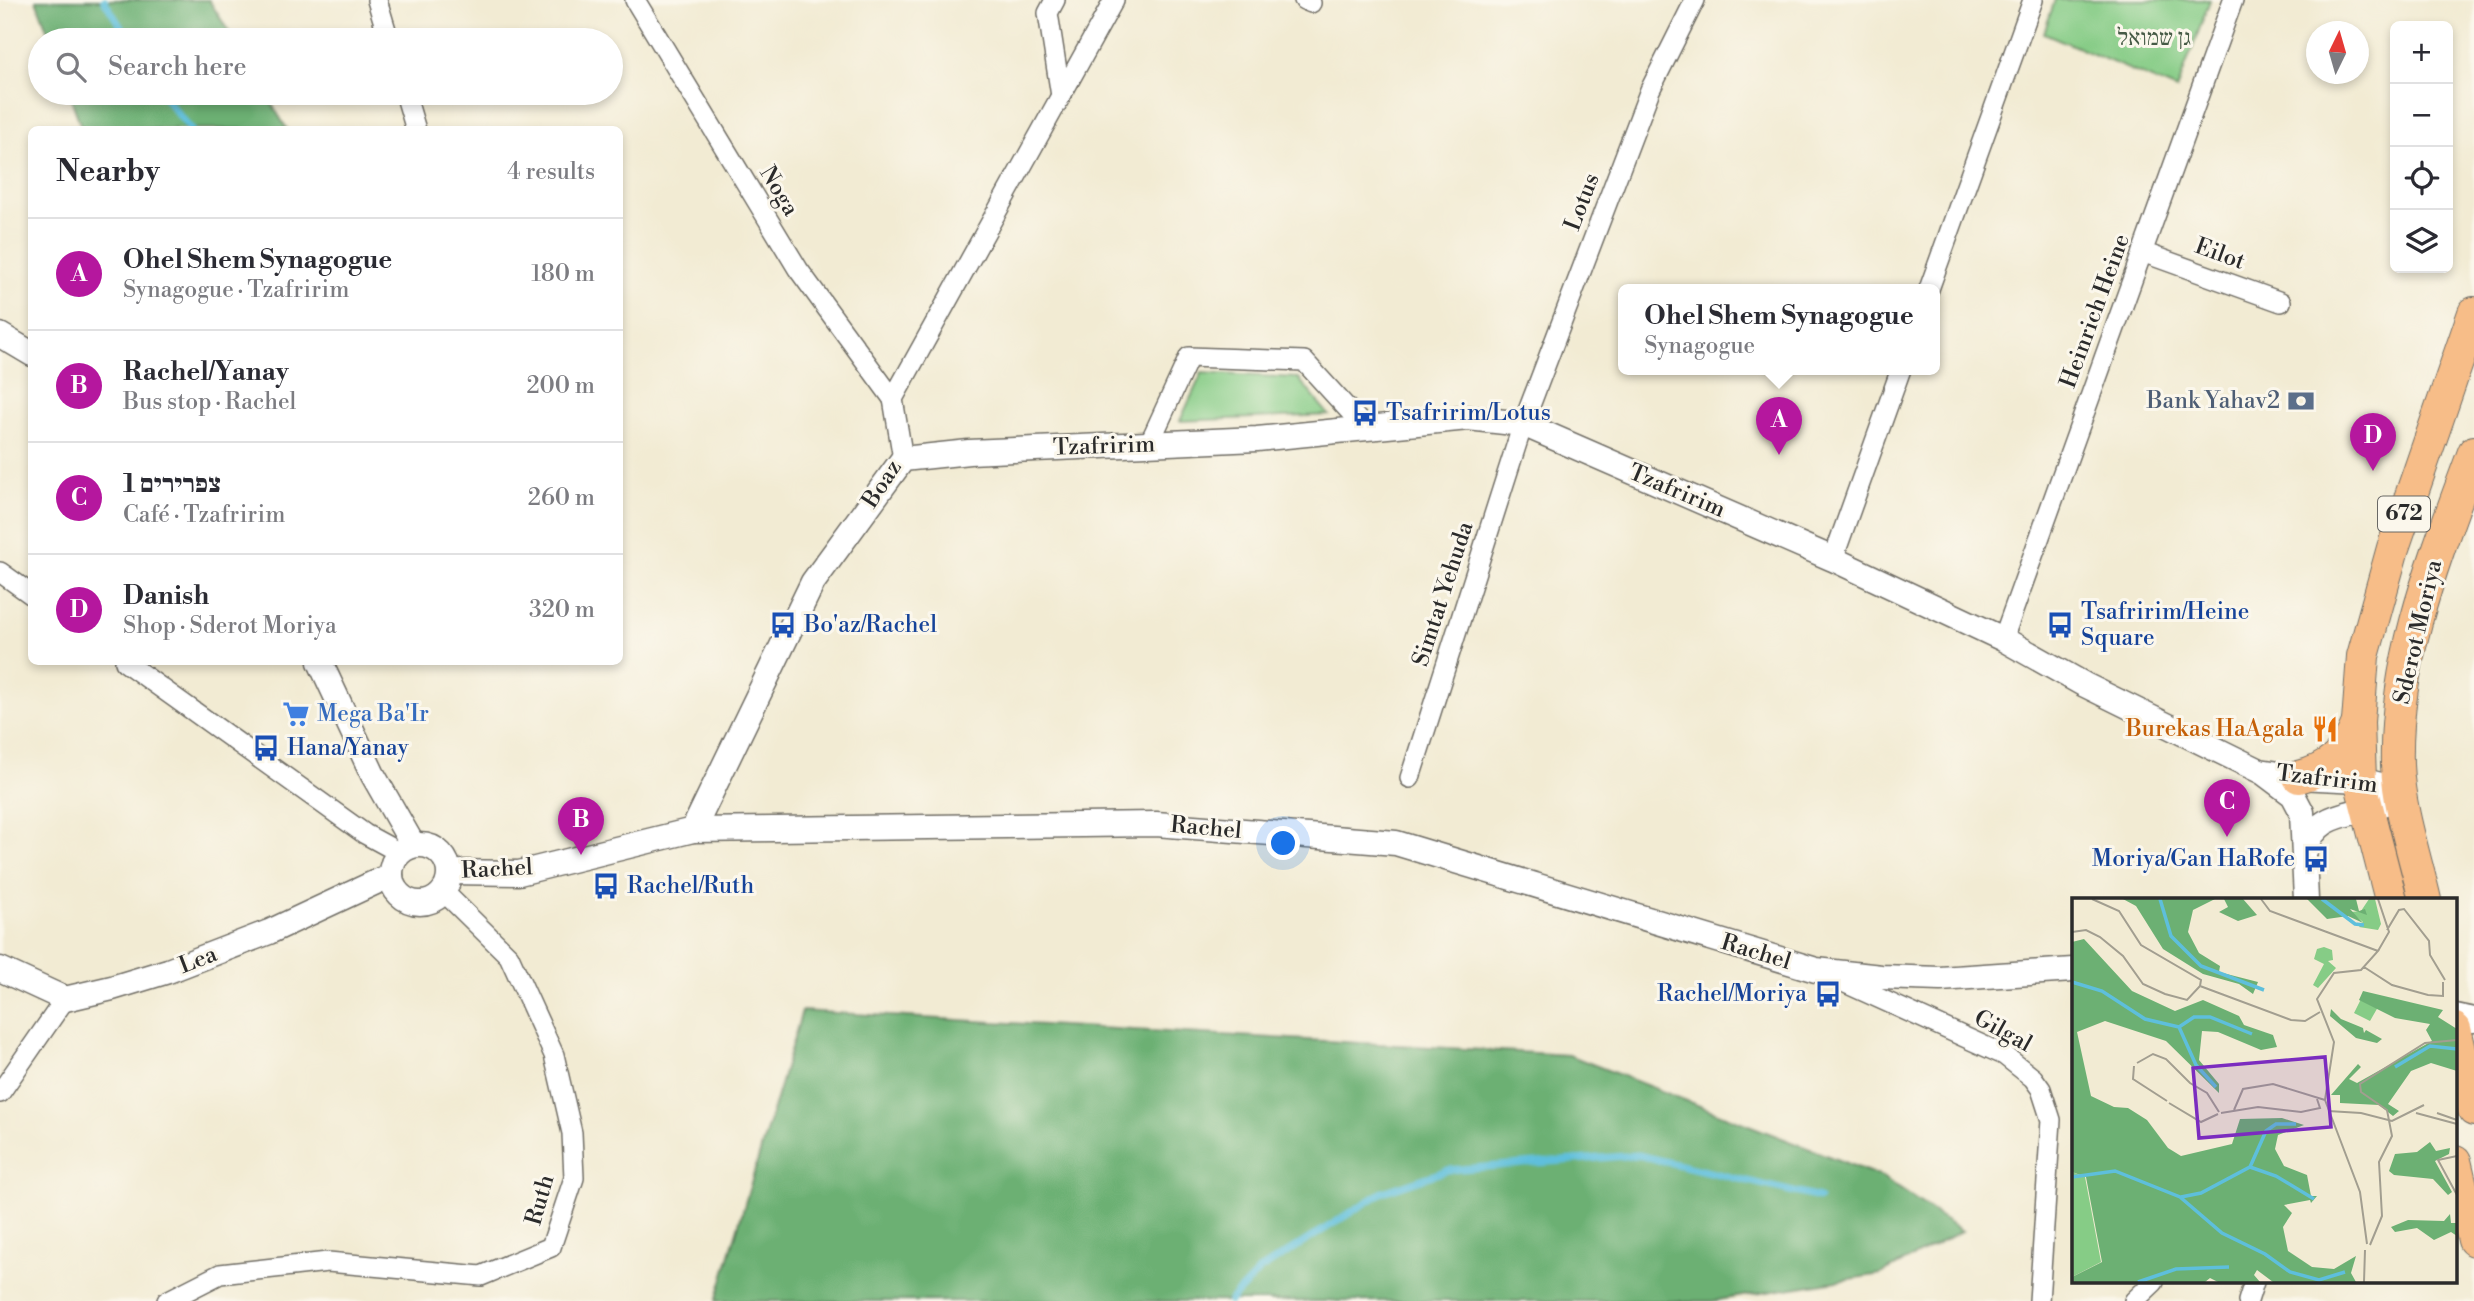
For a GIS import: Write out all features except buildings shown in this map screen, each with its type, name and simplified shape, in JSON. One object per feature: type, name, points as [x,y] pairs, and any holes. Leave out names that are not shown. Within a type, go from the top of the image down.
[{"type":"main road","name":"Sderot Moriya","points":[[2390,898],[2364,794],[2358,722],[2363,656],[2376,600],[2474,313]]},
{"type":"main road","name":"Sderot Moriya","points":[[2426,898],[2400,793],[2398,723],[2404,677],[2432,567],[2474,452]]},
{"type":"main road","points":[[2299,777],[2323,769],[2340,757],[2358,722]]},
{"type":"main road","points":[[2456,1034],[2474,1110]]},
{"type":"main road","points":[[2456,1165],[2474,1240]]},
{"type":"street","points":[[377,0],[385,28]]},
{"type":"street","name":"Noga","points":[[635,0],[798,269],[893,399]]},
{"type":"street","points":[[1055,0],[1048,13],[1060,96]]},
{"type":"street","points":[[893,399],[1114,0]]},
{"type":"street","name":"Lotus","points":[[1523,425],[1650,90],[1695,0]]},
{"type":"street","points":[[1931,284],[2033,0]]},
{"type":"street","name":"Heinrich Heine","points":[[2003,639],[2233,0]]},
{"type":"street","points":[[409,105],[415,126]]},
{"type":"street","name":"Eilot","points":[[2142,252],[2281,302]]},
{"type":"street","points":[[0,335],[28,352]]},
{"type":"street","points":[[1149,444],[1189,357],[1304,361],[1367,430]]},
{"type":"street","points":[[1833,559],[1899,375]]},
{"type":"street","name":"Boaz","points":[[693,830],[813,582],[903,459],[893,399]]},
{"type":"street","name":"Tzafririm","points":[[903,459],[969,452],[1367,430],[1468,418],[1523,425],[1833,559],[2003,639],[2085,685],[2260,771],[2299,777],[2364,794],[2389,787],[2400,793]]},
{"type":"street","name":"Simtat Yehuda","points":[[1410,778],[1523,425]]},
{"type":"street","points":[[0,572],[28,592]]},
{"type":"street","points":[[129,665],[401,858]]},
{"type":"street","points":[[321,665],[373,775],[401,858],[399,894],[417,903],[431,901],[447,882],[442,853],[433,847],[401,858]]},
{"type":"street","points":[[2260,771],[2284,787],[2299,804],[2304,819],[2306,898]]},
{"type":"street","points":[[2305,851],[2312,832],[2364,794]]},
{"type":"street","name":"Rachel","points":[[447,882],[519,873],[693,830],[1156,824],[1395,843],[1816,970],[1881,977],[1940,979],[2072,970]]},
{"type":"street","name":"Lea","points":[[65,999],[168,971],[269,932],[401,858]]},
{"type":"street","name":"Ruth","points":[[167,1301],[220,1274],[328,1262],[481,1276],[551,1247],[574,1178],[572,1133],[554,1055],[509,956],[447,882]]},
{"type":"street","points":[[0,969],[65,999],[0,1093]]},
{"type":"street","name":"Gilgal","points":[[1816,970],[2004,1055],[2034,1079],[2041,1089],[2051,1120],[2039,1301]]},
{"type":"street","points":[[2456,1016],[2474,1020]]},
{"type":"street","points":[[2134,1301],[2152,1284]]},
{"type":"street","points":[[2248,1301],[2253,1284]]},
{"type":"green space","points":[[36,0],[209,0],[226,28],[46,28]]},
{"type":"green space","name":"גן שמואל","points":[[2055,0],[2210,0],[2177,90],[2044,33]]},
{"type":"green space","points":[[73,105],[272,105],[285,126],[81,126]]},
{"type":"green space","points":[[1202,373],[1298,378],[1329,415],[1180,421]]},
{"type":"green space","points":[[802,1011],[1569,1055],[1882,1177],[1962,1231],[1881,1274],[1712,1301],[716,1301]]},
{"type":"waterway","points":[[104,0],[122,28]]},
{"type":"waterway","points":[[171,105],[188,126]]},
{"type":"waterway","points":[[1230,1301],[1260,1270],[1383,1192],[1448,1170],[1638,1155],[1819,1198]]},
{"type":"place","name":"Bank Yahav2","points":[[2301,401]]},
{"type":"place","name":"Tsafririm/Lotus","points":[[1365,413]]},
{"type":"place","name":"Ohel Shem Synagogue","points":[[1779,455]]},
{"type":"place","name":"Danish","points":[[2373,471]]},
{"type":"place","name":"Bo'az/Rachel","points":[[783,625]]},
{"type":"place","name":"Tsafririm/Heine Square","points":[[2060,625]]},
{"type":"place","name":"Mega Ba'Ir","points":[[296,714]]},
{"type":"place","name":"Burekas HaAgala","points":[[2325,729]]},
{"type":"place","name":"Hana/Yanay","points":[[266,748]]},
{"type":"place","name":"צפרירים 1","points":[[2227,837]]},
{"type":"place","name":"Rachel/Yanay","points":[[581,855]]},
{"type":"place","name":"Moriya/Gan HaRofe","points":[[2316,859]]},
{"type":"place","name":"Rachel/Ruth","points":[[606,886]]},
{"type":"place","name":"Rachel/Moriya","points":[[1828,994]]}]
